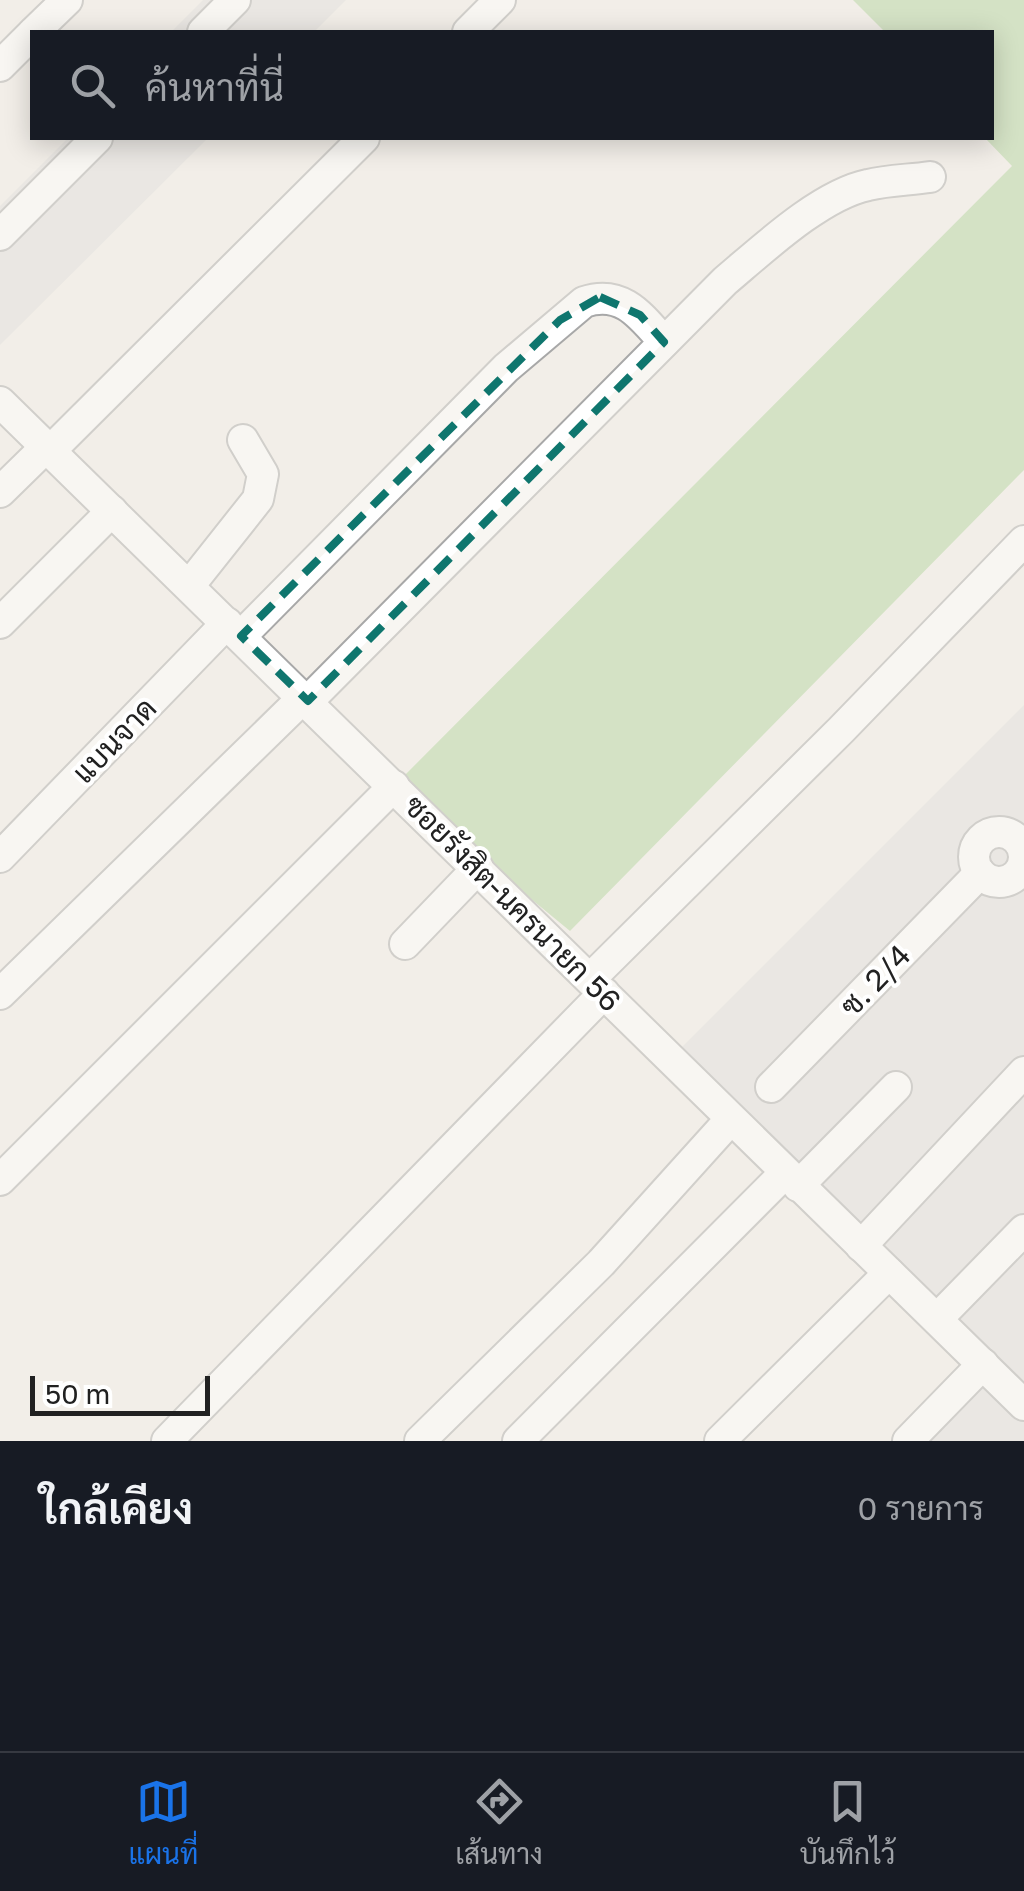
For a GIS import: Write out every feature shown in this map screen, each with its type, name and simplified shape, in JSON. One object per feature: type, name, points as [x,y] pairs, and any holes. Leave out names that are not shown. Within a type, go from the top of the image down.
[{"type":"street","points":[[36,30],[67,0]]},
{"type":"street","points":[[204,30],[235,0]]},
{"type":"street","points":[[470,30],[500,0]]},
{"type":"street","points":[[0,66],[30,36]]},
{"type":"street","points":[[0,235],[95,140]]},
{"type":"street","points":[[0,492],[362,140]]},
{"type":"street","points":[[0,994],[306,699],[725,281],[836,198],[865,185],[930,177]]},
{"type":"street","name":"แบนจาด","points":[[0,857],[506,368],[584,302],[600,296],[618,300],[640,315],[664,342]]},
{"type":"street","name":"ซอยรังสิต-นครนายก 56","points":[[0,402],[1024,1405]]},
{"type":"street","points":[[189,586],[258,499],[263,474],[243,440]]},
{"type":"street","points":[[0,624],[112,511]]},
{"type":"street","points":[[167,1441],[1024,540]]},
{"type":"street","points":[[0,1180],[394,786]]},
{"type":"street","name":"ซ. 2/4","points":[[770,1087],[980,873],[974,850],[983,837],[1019,831]]},
{"type":"street","points":[[404,944],[478,868]]},
{"type":"street","points":[[861,1246],[1024,1072]]},
{"type":"street","points":[[518,1441],[792,1179],[896,1087]]},
{"type":"street","points":[[420,1441],[601,1262],[730,1120]]},
{"type":"street","points":[[937,1319],[1024,1230]]},
{"type":"street","points":[[720,1441],[889,1273]]},
{"type":"street","points":[[908,1441],[983,1364]]},
{"type":"highlighted area","points":[[600,297],[640,315],[664,342],[308,701],[241,636],[560,320]]},
{"type":"shaded area","points":[[203,0],[346,0],[316,30],[173,30]]},
{"type":"shaded area","points":[[66,140],[206,140],[0,345],[0,206]]},
{"type":"shaded area","points":[[1024,705],[1024,1441],[919,1441],[980,1378],[666,1063]]},
{"type":"green space","points":[[853,0],[1024,0],[1024,470],[570,931],[394,786],[1012,166],[987,140],[994,140],[994,30],[883,30]]}]
